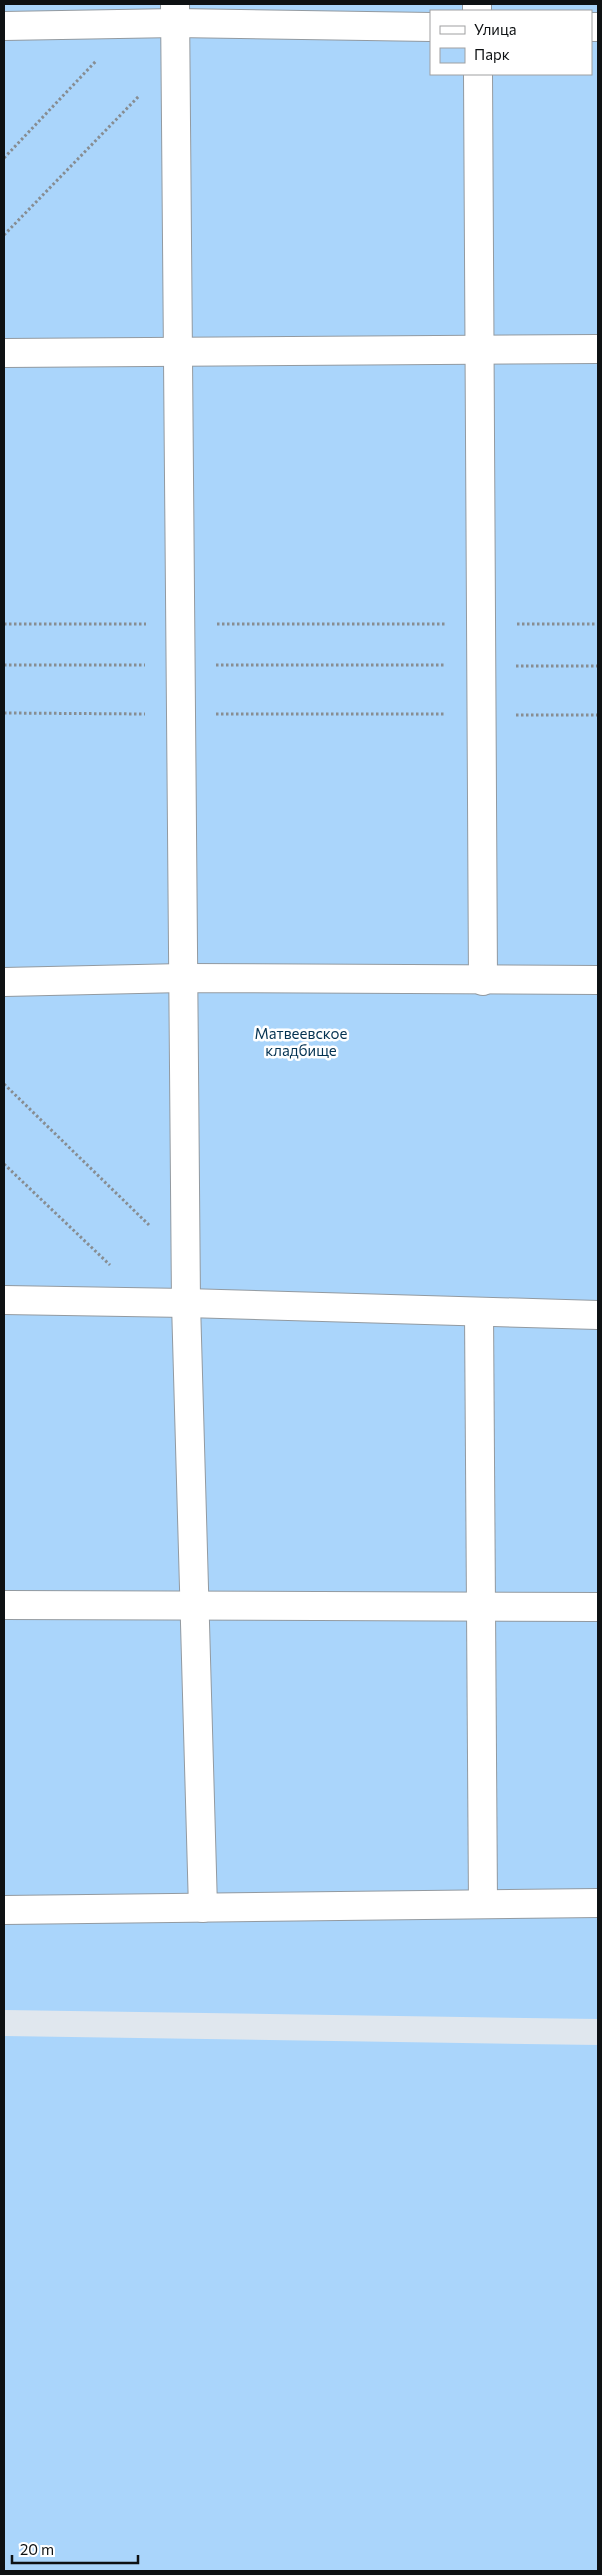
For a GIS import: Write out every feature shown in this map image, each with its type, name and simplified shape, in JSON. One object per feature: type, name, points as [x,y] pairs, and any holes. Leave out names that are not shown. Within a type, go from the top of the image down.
[{"type":"lane","points":[[176,13],[186,1303],[202,1908]]},
{"type":"lane","points":[[4,26],[131,25],[176,13],[430,27]]},
{"type":"lane","points":[[478,75],[483,666],[483,981]]},
{"type":"lane","points":[[4,353],[598,349]]},
{"type":"lane","points":[[4,982],[184,978],[483,981],[598,980]]},
{"type":"lane","points":[[4,1300],[148,1302],[598,1315]]},
{"type":"lane","points":[[479,1312],[483,1904]]},
{"type":"lane","points":[[4,1605],[598,1607]]},
{"type":"lane","points":[[4,1910],[598,1903]]},
{"type":"path","points":[[4,158],[131,25]]},
{"type":"path","points":[[4,235],[176,58]]},
{"type":"path","points":[[4,624],[598,624]]},
{"type":"path","points":[[4,665],[598,666]]},
{"type":"path","points":[[4,713],[598,715]]},
{"type":"path","points":[[4,1084],[186,1261]]},
{"type":"path","points":[[4,1164],[148,1302]]},
{"type":"green space","name":"Матвеевское кладбище","points":[[4,4],[598,4],[598,2019],[4,2010]]},
{"type":"green space","points":[[4,2036],[598,2045],[598,2571],[4,2571]]}]
